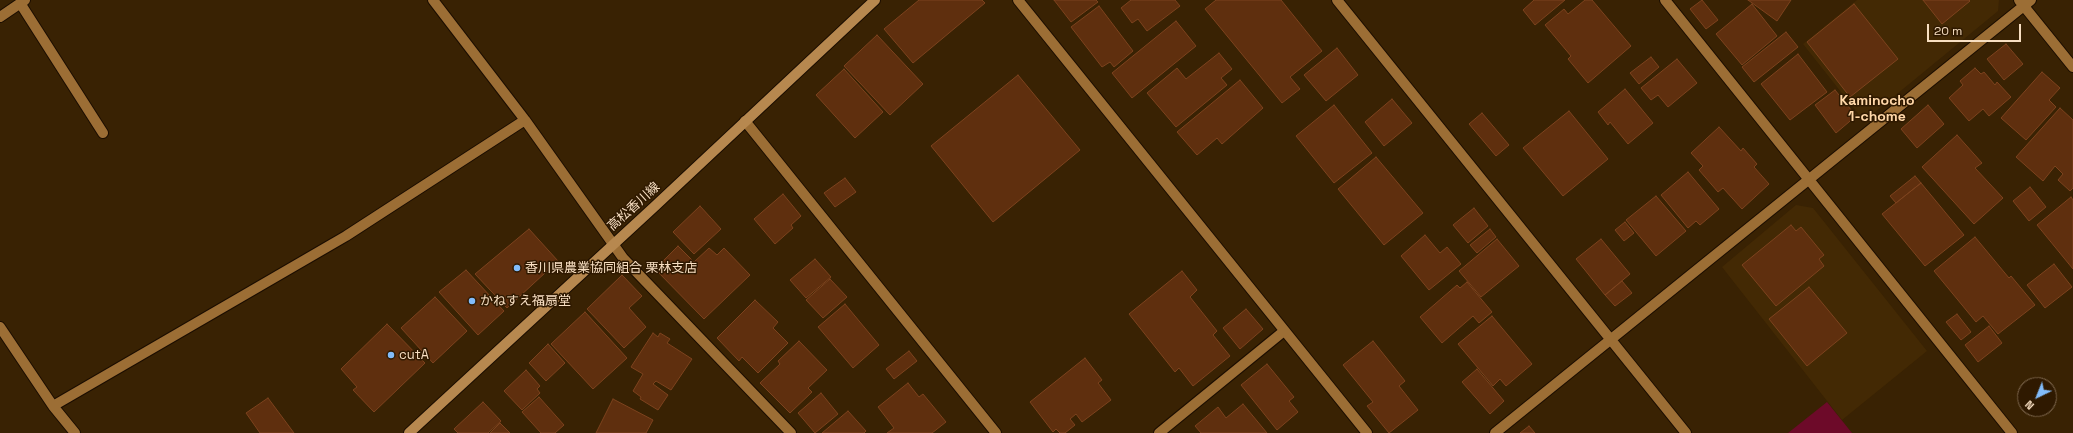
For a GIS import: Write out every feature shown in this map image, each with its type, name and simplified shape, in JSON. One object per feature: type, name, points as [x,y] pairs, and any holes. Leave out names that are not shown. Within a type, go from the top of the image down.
[{"type":"main road","name":"高松香川線","points":[[409,433],[875,0]]},
{"type":"street","points":[[433,0],[525,120],[631,268],[790,433]]},
{"type":"street","points":[[1018,0],[1367,433]]},
{"type":"street","points":[[1337,0],[1686,433]]},
{"type":"street","points":[[1665,0],[2012,433]]},
{"type":"street","points":[[0,17],[23,2],[103,133]]},
{"type":"street","points":[[1495,433],[2025,2],[2073,67]]},
{"type":"street","points":[[53,406],[346,236],[525,120]]},
{"type":"street","points":[[745,121],[996,433]]},
{"type":"street","points":[[0,327],[53,406],[75,433]]},
{"type":"street","points":[[1159,433],[1284,331]]},
{"type":"shaded area","points":[[1857,0],[1999,0],[1998,11],[1864,121],[1803,44]]},
{"type":"shaded area","points":[[1796,205],[1813,208],[1927,351],[1842,420],[1722,267]]},
{"type":"shaded area","points":[[1827,402],[1852,433],[1788,433]]},
{"type":"building","points":[[919,0],[982,0],[985,3],[913,63],[884,29]]},
{"type":"building","points":[[1054,0],[1096,0],[1098,2],[1071,22]]},
{"type":"building","points":[[1131,0],[1175,0],[1180,6],[1147,31],[1138,19],[1132,23],[1121,8]]},
{"type":"building","points":[[1216,0],[1281,0],[1322,51],[1290,77],[1300,89],[1282,103],[1205,9]]},
{"type":"building","points":[[1534,0],[1565,0],[1535,25],[1523,10]]},
{"type":"building","points":[[1585,0],[1592,0],[1631,46],[1588,83],[1568,59],[1571,56],[1545,25],[1564,9],[1568,14]]},
{"type":"building","points":[[1702,0],[1718,20],[1706,29],[1690,9]]},
{"type":"building","points":[[1748,0],[1791,0],[1777,21]]},
{"type":"building","points":[[1923,0],[1969,0],[1970,1],[1942,24]]},
{"type":"building","points":[[1752,4],[1777,36],[1742,65],[1716,34]]},
{"type":"building","points":[[1854,4],[1898,59],[1850,97],[1807,42]]},
{"type":"building","points":[[1099,6],[1133,51],[1114,67],[1110,62],[1102,67],[1071,27]]},
{"type":"building","points":[[1176,21],[1196,46],[1132,98],[1112,73]]},
{"type":"building","points":[[1786,32],[1798,47],[1754,82],[1742,67]]},
{"type":"building","points":[[877,35],[923,84],[890,115],[844,66]]},
{"type":"building","points":[[2006,44],[2023,64],[2004,80],[1987,59]]},
{"type":"building","points":[[1337,48],[1358,75],[1326,101],[1304,75]]},
{"type":"building","points":[[1219,53],[1232,69],[1221,78],[1227,85],[1176,127],[1147,93],[1177,68],[1186,79]]},
{"type":"building","points":[[1798,54],[1827,92],[1790,120],[1761,84]]},
{"type":"building","points":[[1651,57],[1659,67],[1639,84],[1630,73]]},
{"type":"building","points":[[1677,59],[1697,83],[1668,107],[1658,95],[1651,100],[1641,88]]},
{"type":"building","points":[[1975,68],[1981,74],[1984,72],[1995,85],[1997,82],[2011,97],[1989,116],[1983,109],[1969,121],[1949,98],[1963,85],[1960,81]]},
{"type":"building","points":[[844,69],[883,112],[855,138],[816,95]]},
{"type":"building","points":[[2042,72],[2060,88],[2049,100],[2056,107],[2026,140],[2001,118]]},
{"type":"building","points":[[1018,75],[1080,150],[993,222],[931,146]]},
{"type":"building","points":[[1240,80],[1263,108],[1222,144],[1217,138],[1197,155],[1177,132]]},
{"type":"building","points":[[1625,89],[1653,123],[1628,144],[1610,122],[1608,125],[1598,112]]},
{"type":"building","points":[[1835,90],[1856,116],[1836,133],[1815,105]]},
{"type":"building","points":[[1392,99],[1412,123],[1384,146],[1365,122]]},
{"type":"building","points":[[1334,105],[1372,153],[1334,183],[1296,136]]},
{"type":"building","points":[[1928,105],[1944,124],[1917,148],[1901,129]]},
{"type":"building","points":[[2060,108],[2073,120],[2073,188],[2070,191],[2058,180],[2063,174],[2055,166],[2043,181],[2016,157]]},
{"type":"building","points":[[1569,111],[1608,159],[1563,196],[1523,148]]},
{"type":"building","points":[[1482,113],[1509,145],[1496,156],[1469,124]]},
{"type":"building","points":[[1719,127],[1741,151],[1743,148],[1757,164],[1754,167],[1769,184],[1742,209],[1723,188],[1718,192],[1699,170],[1703,166],[1691,153]]},
{"type":"building","points":[[1957,135],[1982,163],[1975,168],[2003,198],[1974,224],[1922,167]]},
{"type":"building","points":[[1376,157],[1423,213],[1384,245],[1338,189]]},
{"type":"building","points":[[1688,172],[1719,209],[1700,225],[1696,221],[1688,228],[1661,195]]},
{"type":"building","points":[[1915,176],[1921,183],[1896,203],[1890,196]]},
{"type":"building","points":[[845,178],[856,192],[835,207],[824,193]]},
{"type":"building","points":[[1921,183],[1964,235],[1925,266],[1882,214]]},
{"type":"building","points":[[2030,187],[2046,207],[2029,221],[2013,201]]},
{"type":"building","points":[[783,194],[801,216],[791,225],[793,228],[775,244],[754,219]]},
{"type":"building","points":[[1656,196],[1686,231],[1656,256],[1626,220]]},
{"type":"building","points":[[2071,197],[2073,200],[2073,269],[2037,225]]},
{"type":"building","points":[[700,206],[721,229],[694,254],[673,232]]},
{"type":"building","points":[[1474,208],[1488,226],[1468,243],[1453,225]]},
{"type":"building","points":[[1625,222],[1634,233],[1624,241],[1615,230]]},
{"type":"building","points":[[1791,225],[1796,231],[1801,227],[1824,255],[1819,259],[1824,266],[1776,306],[1742,265]]},
{"type":"building","name":"香川県農業協同組合 栗林支店","points":[[529,229],[558,261],[507,308],[475,274]]},
{"type":"building","points":[[1490,229],[1496,237],[1477,253],[1470,245]]},
{"type":"building","points":[[1425,235],[1440,253],[1447,247],[1461,264],[1429,290],[1401,256]]},
{"type":"building","points":[[1975,237],[2009,278],[2011,276],[2035,305],[1998,334],[1983,316],[1976,322],[1934,271]]},
{"type":"building","points":[[1497,239],[1519,266],[1481,297],[1459,271]]},
{"type":"building","points":[[1601,239],[1630,274],[1605,295],[1576,259]]},
{"type":"building","points":[[678,246],[694,262],[709,248],[717,255],[724,248],[750,275],[704,319],[655,269]]},
{"type":"building","points":[[815,259],[831,277],[806,298],[790,280]]},
{"type":"building","points":[[2054,264],[2072,287],[2045,308],[2027,285]]},
{"type":"building","name":"かねすえ福扇堂","points":[[466,270],[504,311],[478,335],[439,292]]},
{"type":"building","points":[[1182,271],[1197,290],[1190,297],[1217,331],[1213,335],[1230,356],[1193,386],[1179,368],[1175,372],[1129,314]]},
{"type":"building","points":[[622,275],[642,296],[629,308],[646,327],[624,348],[587,309]]},
{"type":"building","points":[[830,279],[847,297],[823,318],[806,300]]},
{"type":"building","points":[[1622,281],[1632,293],[1615,306],[1605,295]]},
{"type":"building","points":[[1467,282],[1492,312],[1479,323],[1473,316],[1442,343],[1420,317],[1457,285],[1460,288]]},
{"type":"building","points":[[1809,287],[1847,333],[1807,366],[1769,319]]},
{"type":"building","points":[[435,297],[467,331],[433,363],[401,328]]},
{"type":"building","points":[[755,300],[778,322],[773,328],[788,343],[758,373],[742,357],[739,361],[717,338]]},
{"type":"building","points":[[845,304],[879,345],[853,368],[818,327]]},
{"type":"building","points":[[1246,309],[1263,329],[1240,349],[1223,328]]},
{"type":"building","points":[[585,312],[627,358],[593,389],[551,344]]},
{"type":"building","points":[[1957,314],[1971,332],[1961,340],[1946,322]]},
{"type":"building","points":[[1492,316],[1532,364],[1506,386],[1500,379],[1493,386],[1458,344]]},
{"type":"building","points":[[387,324],[425,363],[374,412],[353,390],[357,387],[341,369]]},
{"type":"building","points":[[1989,326],[2002,343],[1978,362],[1965,345]]},
{"type":"building","points":[[653,333],[658,337],[660,333],[670,339],[667,343],[692,359],[671,390],[656,381],[653,384],[668,395],[658,410],[640,399],[641,397],[633,391],[643,374],[631,367]]},
{"type":"building","points":[[799,341],[827,370],[808,388],[812,392],[790,413],[760,383],[780,364],[778,361]]},
{"type":"building","points":[[1373,341],[1405,381],[1399,386],[1418,410],[1389,433],[1367,406],[1373,402],[1343,365]]},
{"type":"building","points":[[548,344],[565,363],[546,381],[529,363]]},
{"type":"building","points":[[909,351],[917,361],[894,379],[886,369]]},
{"type":"building","points":[[1085,358],[1102,380],[1098,383],[1111,400],[1082,422],[1076,414],[1070,419],[1075,425],[1065,433],[1060,433],[1056,429],[1053,432],[1030,402]]},
{"type":"building","points":[[1267,364],[1294,397],[1289,401],[1298,412],[1277,430],[1241,385]]},
{"type":"building","points":[[1477,369],[1504,401],[1490,414],[1462,382]]},
{"type":"building","points":[[526,370],[540,386],[537,389],[540,393],[522,410],[504,391]]},
{"type":"building","points":[[908,383],[919,397],[923,394],[946,422],[932,433],[887,433],[894,428],[878,407]]},
{"type":"building","points":[[821,393],[838,414],[815,433],[798,413]]},
{"type":"building","points":[[539,397],[564,425],[555,433],[541,433],[522,412]]},
{"type":"building","points":[[268,398],[294,433],[260,433],[246,413]]},
{"type":"building","points":[[613,399],[653,420],[646,433],[596,433]]},
{"type":"building","points":[[483,402],[501,421],[488,433],[458,433],[454,429]]},
{"type":"building","points":[[1243,404],[1267,433],[1201,433],[1195,426],[1218,407],[1226,418]]},
{"type":"building","points":[[848,411],[866,431],[864,433],[822,433]]},
{"type":"building","points":[[500,423],[510,433],[490,433]]},
{"type":"building","points":[[1529,426],[1535,433],[1520,433]]},
{"type":"place","name":"香川県農業協同組合 栗林支店","points":[[517,268]]},
{"type":"place","name":"かねすえ福扇堂","points":[[472,301]]},
{"type":"place","name":"cutA","points":[[391,355]]},
{"type":"district","name":"Kaminocho 1-chome","points":[[1877,110]]}]
